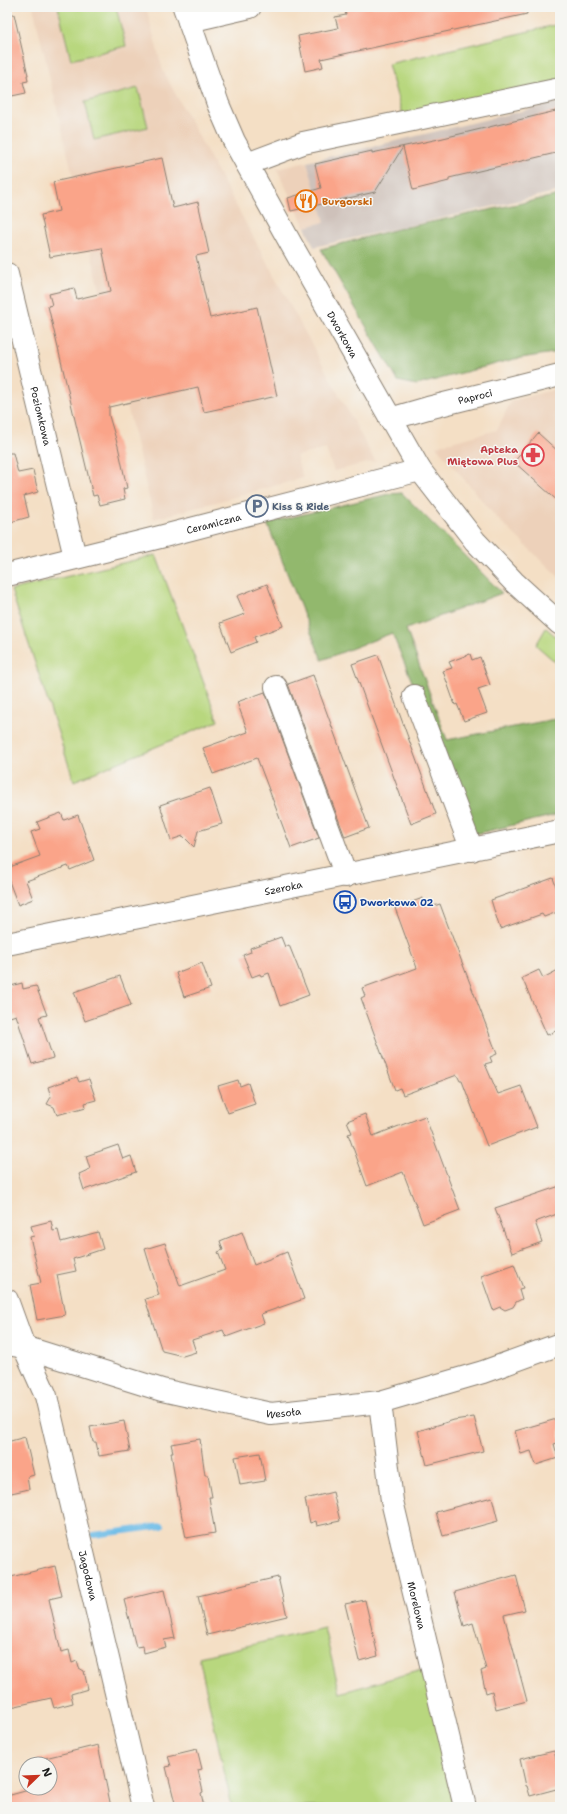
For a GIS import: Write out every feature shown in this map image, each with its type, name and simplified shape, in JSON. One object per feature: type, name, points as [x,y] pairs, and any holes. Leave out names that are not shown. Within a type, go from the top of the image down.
[{"type":"street","points":[[186,14],[250,7]]},
{"type":"street","name":"Dworkowa","points":[[186,14],[223,116],[247,164],[420,470],[475,541],[514,582],[560,624]]},
{"type":"street","points":[[247,164],[303,143],[560,89]]},
{"type":"street","name":"Poziomkowa","points":[[7,274],[75,558]]},
{"type":"street","name":"Paproci","points":[[390,419],[560,375]]},
{"type":"street","name":"Ceramiczna","points":[[7,574],[420,470]]},
{"type":"street","points":[[276,687],[346,876]]},
{"type":"street","points":[[414,696],[472,850]]},
{"type":"street","name":"Szeroka","points":[[7,944],[346,876],[560,831]]},
{"type":"street","name":"Jagodowa","points":[[7,1300],[16,1346],[46,1396],[144,1807]]},
{"type":"street","name":"Wesoła","points":[[16,1346],[162,1390],[271,1414],[380,1402],[483,1372],[560,1344]]},
{"type":"street","name":"Morelowa","points":[[380,1402],[392,1501],[465,1807]]},
{"type":"shaded area","points":[[33,7],[146,7],[163,71],[375,461],[334,471],[326,449],[296,456],[303,478],[154,519]]},
{"type":"shaded area","points":[[560,102],[560,191],[314,247],[305,227],[325,222],[307,162]]},
{"type":"shaded area","points":[[307,162],[325,222],[305,227],[277,169]]},
{"type":"shaded area","points":[[560,388],[560,578],[496,517],[436,446],[497,430],[511,401]]},
{"type":"green space","points":[[58,7],[116,7],[126,46],[71,60]]},
{"type":"green space","points":[[560,24],[560,85],[403,117],[388,64]]},
{"type":"green space","points":[[138,88],[148,127],[94,140],[85,102]]},
{"type":"green space","points":[[560,195],[560,352],[514,359],[417,385],[398,381],[321,249],[398,229]]},
{"type":"green space","points":[[402,493],[502,593],[406,629],[447,740],[560,718],[560,814],[475,834],[392,633],[322,660],[267,523],[389,494]]},
{"type":"green space","points":[[156,555],[218,721],[74,781],[11,590]]},
{"type":"green space","points":[[546,628],[560,640],[560,666],[536,645]]},
{"type":"green space","points":[[324,1628],[340,1693],[432,1667],[468,1807],[232,1807],[199,1657]]},
{"type":"building","points":[[358,7],[526,7],[527,14],[321,59],[323,67],[305,71],[298,36],[338,28],[335,17],[346,15],[345,10]]},
{"type":"building","points":[[14,14],[28,75],[28,81],[23,82],[26,93],[7,97],[7,15]]},
{"type":"building","points":[[560,110],[560,152],[449,178],[449,181],[413,190],[403,147],[375,192],[291,211],[288,198],[321,188],[315,164],[372,151],[372,153],[439,139]]},
{"type":"building","points":[[162,158],[173,208],[198,202],[209,253],[196,256],[210,318],[257,307],[277,396],[204,412],[198,387],[109,407],[109,416],[118,446],[127,488],[123,489],[125,499],[100,505],[97,495],[93,496],[48,306],[52,305],[49,294],[74,288],[77,299],[111,291],[102,248],[50,257],[41,215],[59,211],[53,182]]},
{"type":"building","points":[[538,433],[560,453],[560,503],[514,462]]},
{"type":"building","points":[[7,453],[13,453],[18,473],[33,470],[38,492],[24,496],[29,517],[7,523]]},
{"type":"building","points":[[267,584],[283,626],[254,637],[256,642],[231,652],[220,623],[245,614],[237,596]]},
{"type":"building","points":[[470,654],[472,660],[480,657],[490,685],[478,689],[487,713],[464,721],[457,704],[455,705],[443,671],[452,668],[449,662]]},
{"type":"building","points":[[378,655],[436,814],[411,824],[352,664]]},
{"type":"building","points":[[313,675],[369,828],[345,837],[288,684]]},
{"type":"building","points":[[265,692],[319,838],[291,848],[257,758],[213,774],[203,748],[248,732],[237,702]]},
{"type":"building","points":[[210,788],[222,824],[198,831],[194,847],[183,836],[171,840],[160,805]]},
{"type":"building","points":[[61,813],[64,820],[78,815],[94,860],[70,870],[68,866],[26,881],[33,899],[18,905],[7,876],[7,868],[40,856],[31,832],[40,829],[37,822]]},
{"type":"building","points":[[553,878],[560,897],[560,911],[544,917],[542,914],[500,929],[491,900]]},
{"type":"building","points":[[423,898],[425,904],[432,901],[434,906],[440,904],[497,1054],[490,1057],[492,1062],[485,1064],[498,1094],[521,1086],[537,1127],[487,1146],[462,1081],[460,1081],[457,1075],[403,1095],[400,1088],[395,1090],[361,998],[365,996],[362,988],[417,968],[395,908]]},
{"type":"building","points":[[281,937],[285,947],[289,945],[309,995],[280,1006],[269,973],[252,977],[243,955],[251,952],[250,948]]},
{"type":"building","points":[[202,963],[211,988],[184,997],[176,973]]},
{"type":"building","points":[[560,969],[560,1029],[547,1035],[522,978],[539,970],[543,978]]},
{"type":"building","points":[[120,976],[131,1005],[85,1021],[74,992]]},
{"type":"building","points":[[22,983],[23,989],[36,986],[47,1015],[39,1017],[53,1058],[32,1064],[16,1015],[7,1018],[7,987]]},
{"type":"building","points":[[77,1077],[79,1082],[89,1079],[96,1100],[85,1103],[86,1107],[57,1115],[54,1107],[47,1104],[51,1097],[48,1087]]},
{"type":"building","points":[[238,1080],[240,1086],[248,1083],[255,1104],[228,1113],[218,1086]]},
{"type":"building","points":[[365,1114],[373,1136],[425,1116],[460,1210],[423,1224],[403,1172],[367,1186],[348,1134],[352,1133],[347,1121]]},
{"type":"building","points":[[118,1145],[123,1159],[131,1156],[136,1172],[84,1190],[79,1174],[90,1169],[86,1156]]},
{"type":"building","points":[[560,1186],[560,1213],[535,1222],[542,1242],[512,1253],[495,1208]]},
{"type":"building","points":[[51,1221],[53,1231],[58,1230],[61,1242],[98,1232],[103,1249],[73,1259],[76,1271],[57,1275],[65,1315],[37,1320],[30,1285],[41,1283],[30,1237],[34,1236],[31,1226]]},
{"type":"building","points":[[242,1232],[254,1265],[287,1252],[304,1299],[261,1314],[264,1323],[226,1337],[223,1330],[192,1340],[196,1352],[183,1356],[162,1351],[145,1299],[159,1295],[145,1249],[165,1243],[180,1286],[225,1270],[218,1252],[223,1250],[220,1241]]},
{"type":"building","points":[[514,1264],[523,1288],[519,1289],[522,1299],[516,1302],[513,1307],[505,1310],[500,1307],[493,1310],[481,1276]]},
{"type":"building","points":[[474,1417],[483,1451],[427,1465],[418,1431],[454,1420]]},
{"type":"building","points":[[560,1418],[560,1442],[554,1444],[558,1458],[536,1465],[531,1451],[521,1454],[515,1431]]},
{"type":"building","points":[[124,1421],[130,1451],[99,1456],[96,1442],[93,1442],[90,1427]]},
{"type":"building","points":[[25,1437],[34,1475],[27,1477],[29,1489],[7,1494],[7,1442]]},
{"type":"building","points":[[200,1439],[205,1475],[208,1475],[212,1497],[209,1497],[215,1533],[186,1538],[177,1492],[171,1444]]},
{"type":"building","points":[[260,1453],[265,1481],[240,1485],[235,1457]]},
{"type":"building","points":[[333,1492],[340,1521],[317,1526],[316,1521],[310,1523],[305,1499]]},
{"type":"building","points":[[492,1497],[498,1521],[443,1536],[436,1512]]},
{"type":"building","points":[[55,1566],[62,1596],[49,1599],[61,1652],[69,1650],[72,1663],[77,1661],[79,1668],[84,1671],[88,1689],[71,1694],[73,1703],[54,1708],[51,1698],[7,1708],[7,1578]]},
{"type":"building","points":[[516,1575],[525,1610],[504,1615],[527,1701],[496,1709],[492,1691],[486,1693],[481,1671],[486,1669],[473,1623],[464,1626],[455,1592]]},
{"type":"building","points":[[278,1577],[287,1616],[207,1635],[198,1596]]},
{"type":"building","points":[[164,1590],[175,1638],[164,1640],[166,1647],[144,1653],[143,1646],[136,1647],[124,1600]]},
{"type":"building","points":[[365,1600],[378,1656],[359,1661],[345,1604]]},
{"type":"building","points":[[98,1745],[111,1807],[7,1807],[7,1796],[18,1793],[18,1796],[58,1796],[58,1756],[53,1756]]},
{"type":"building","points":[[197,1749],[202,1769],[198,1770],[203,1792],[201,1793],[204,1807],[176,1807],[166,1767],[171,1766],[168,1756]]},
{"type":"building","points":[[554,1751],[560,1773],[560,1788],[530,1796],[526,1786],[520,1759]]},
{"type":"waterway","points":[[94,1535],[162,1526]]},
{"type":"place","name":"Burgorski","points":[[306,201]]},
{"type":"place","name":"Apteka Miętowa Plus","points":[[533,455]]},
{"type":"place","name":"Kiss & Ride","points":[[257,506]]},
{"type":"place","name":"Dworkowa 02","points":[[345,902]]}]
